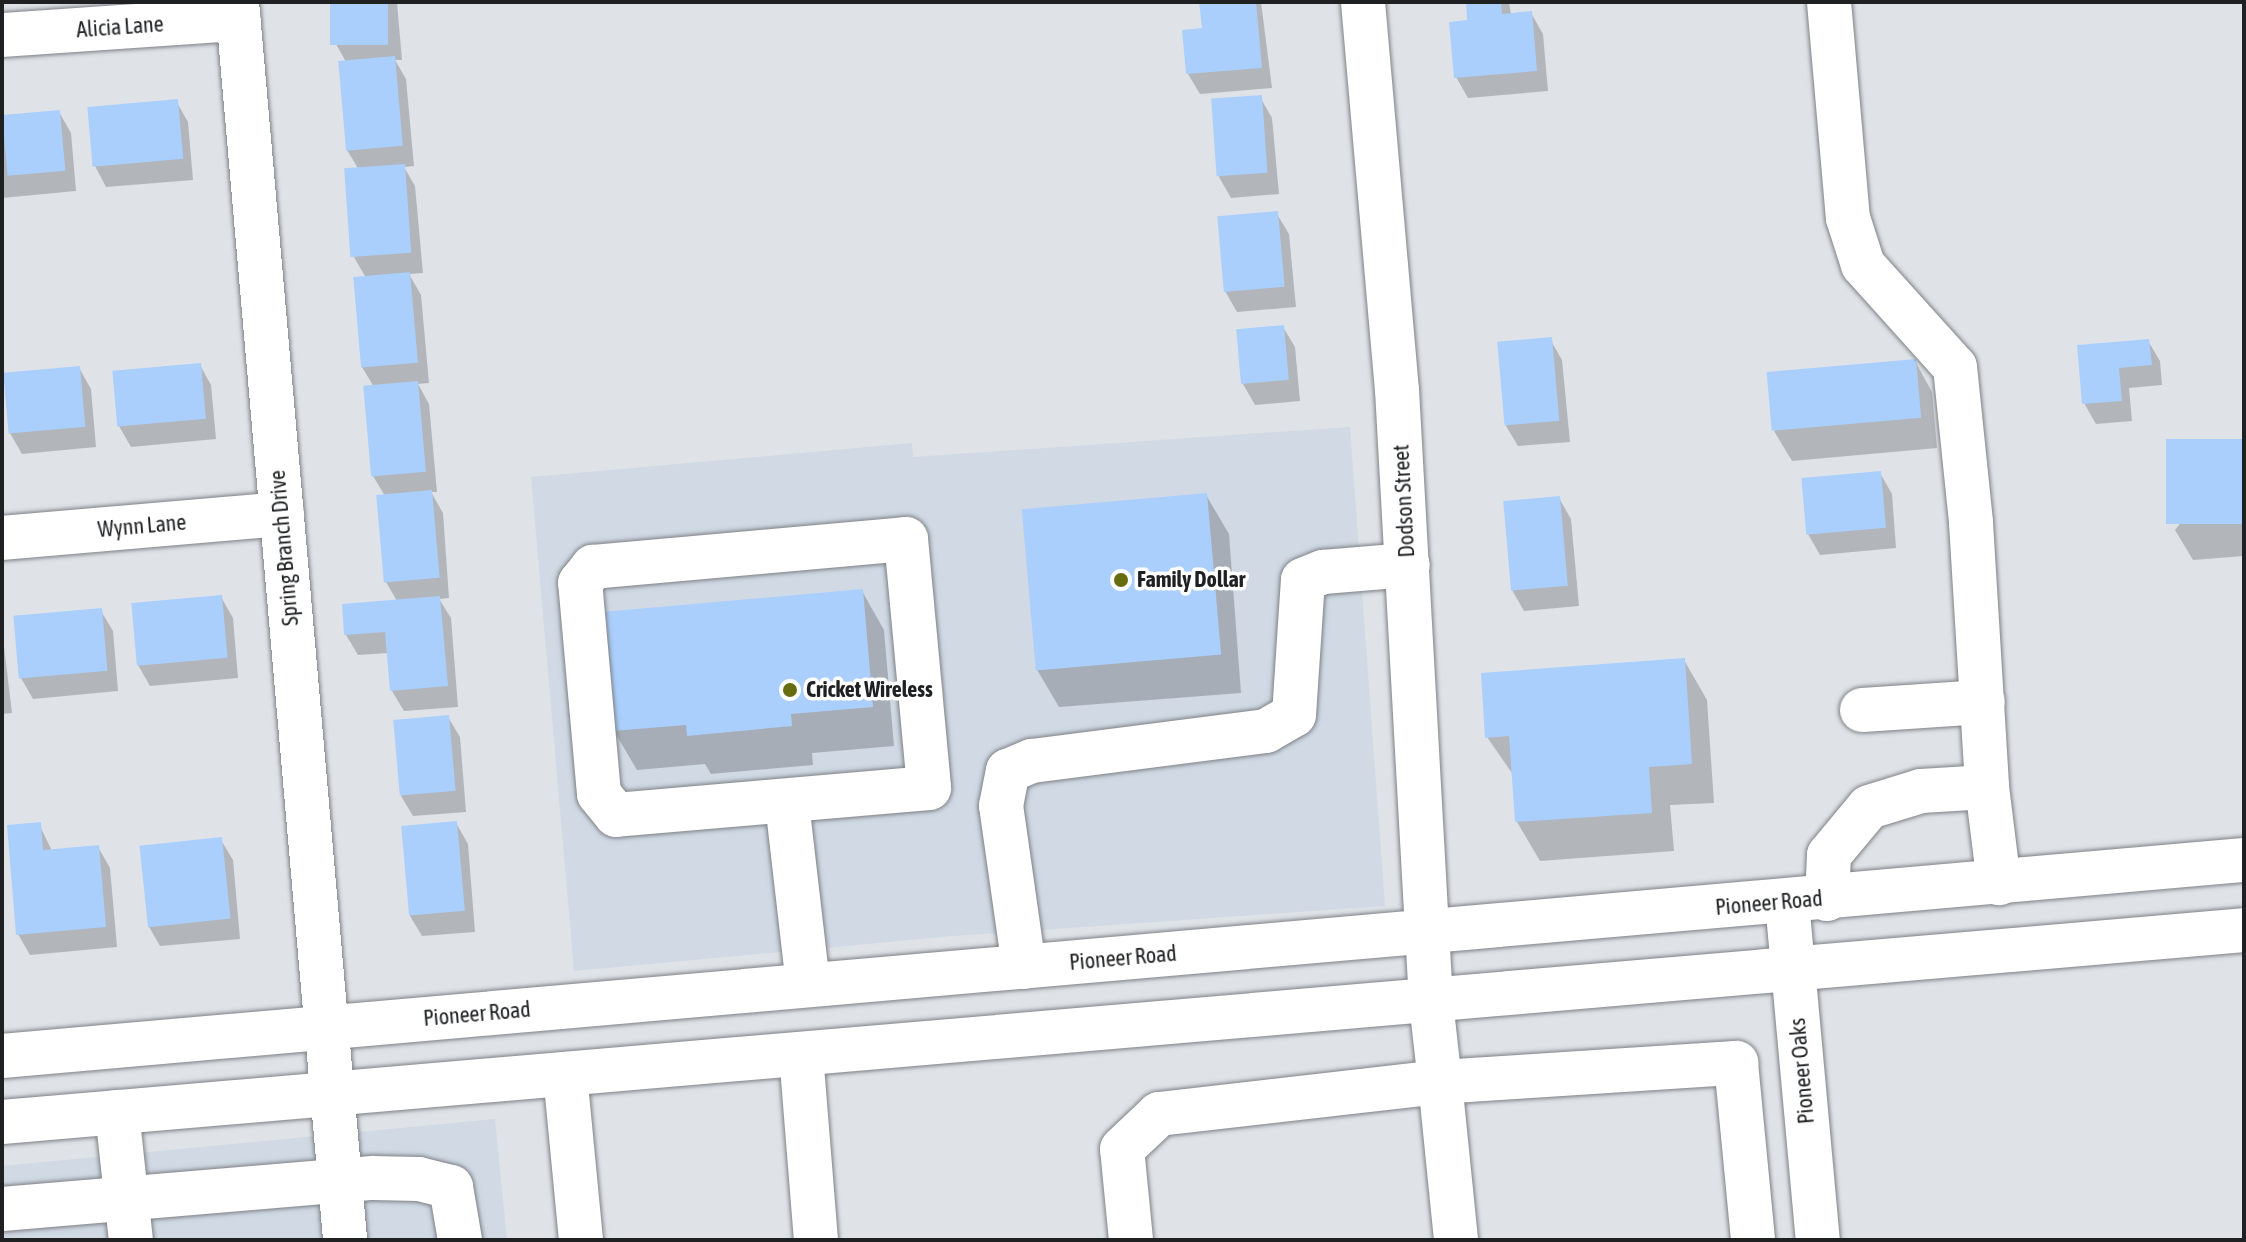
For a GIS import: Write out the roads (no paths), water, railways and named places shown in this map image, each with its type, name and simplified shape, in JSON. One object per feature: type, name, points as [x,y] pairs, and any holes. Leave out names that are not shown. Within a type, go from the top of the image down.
[{"type":"main road","name":"Dodson Street","points":[[1363,2],[1408,565],[1430,930],[1431,1002],[1456,1240]]},
{"type":"main road","points":[[1829,2],[1848,218],[1863,265],[1955,367],[1983,702],[1987,787],[1999,883]]},
{"type":"main road","name":"Alicia Lane","points":[[2,35],[238,10]]},
{"type":"main road","name":"Spring Branch Drive","points":[[238,10],[329,1094],[345,1240]]},
{"type":"main road","name":"Wynn Lane","points":[[2,538],[282,514]]},
{"type":"main road","points":[[906,539],[929,788],[787,803],[616,815],[607,805],[599,794],[580,583],[593,567],[906,539]]},
{"type":"main road","points":[[1024,967],[1001,806],[1008,771],[1032,761],[1266,731],[1294,715],[1303,580],[1323,572],[1408,565]]},
{"type":"main road","points":[[1862,710],[1983,702]]},
{"type":"main road","name":"Pioneer Oaks","points":[[1818,1240],[1794,972],[1807,900],[1829,855],[1869,807],[1921,791],[1987,787]]},
{"type":"main road","points":[[787,803],[803,986],[801,1054],[816,1240]]},
{"type":"main road","name":"Pioneer Road","points":[[2,1056],[2244,860]]},
{"type":"main road","points":[[2,1122],[1794,972],[2244,930]]},
{"type":"main road","points":[[1131,1240],[1122,1149],[1159,1114],[1440,1082],[1736,1063],[1753,1240]]},
{"type":"main road","points":[[565,1074],[581,1240]]},
{"type":"main road","points":[[117,1112],[129,1219]]},
{"type":"main road","points":[[2,1209],[129,1219],[339,1181],[419,1179],[451,1187],[460,1240]]},
{"type":"place","name":"Family Dollar","points":[[1121,580]]},
{"type":"place","name":"Cricket Wireless","points":[[790,690]]}]
